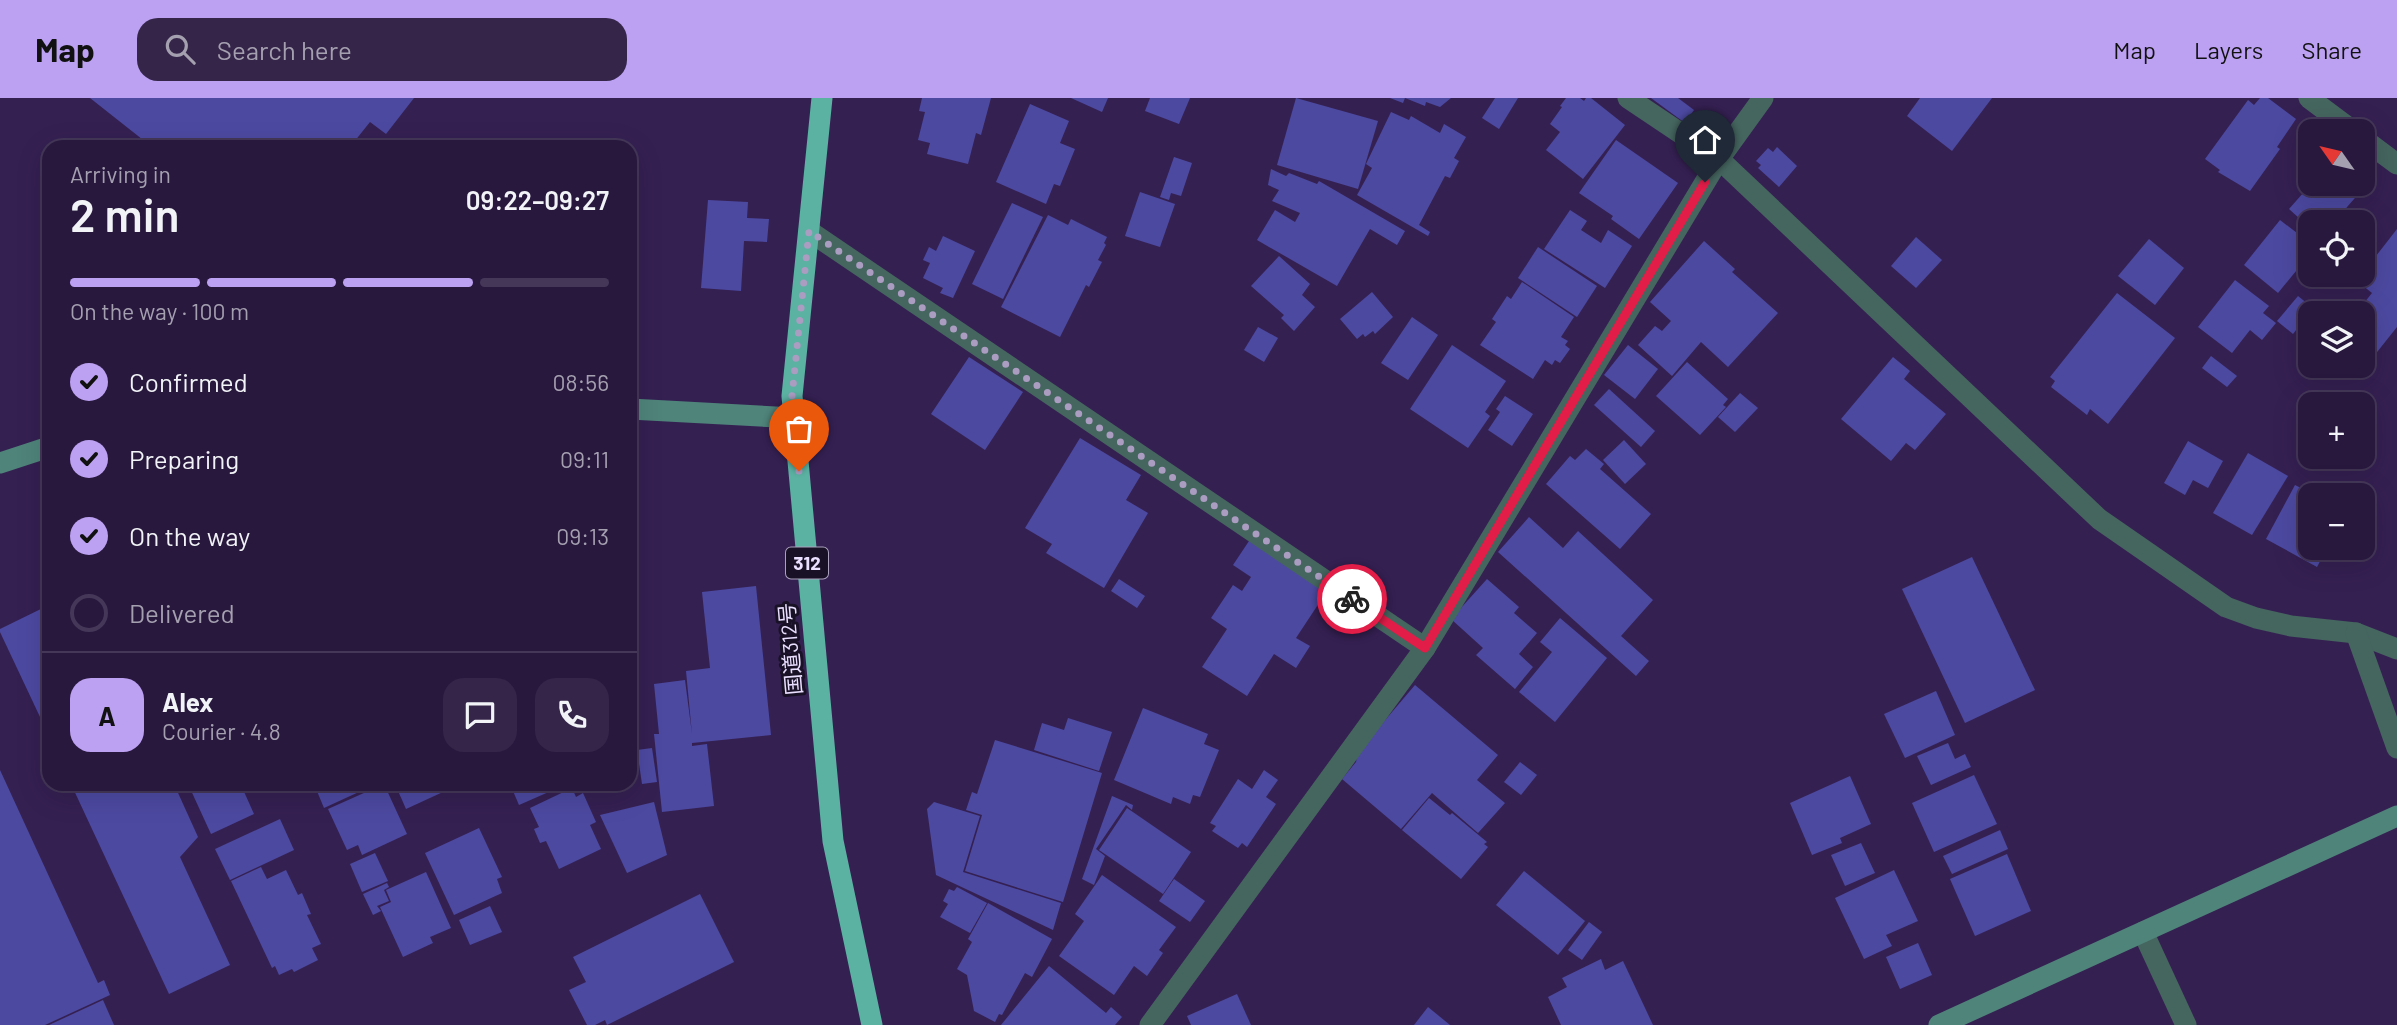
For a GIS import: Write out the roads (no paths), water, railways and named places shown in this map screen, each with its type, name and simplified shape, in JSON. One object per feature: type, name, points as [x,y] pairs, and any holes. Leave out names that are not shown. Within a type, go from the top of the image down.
[{"type":"highway","name":"国道312号","points":[[822,98],[792,396],[833,841],[872,1025]]},
{"type":"street","points":[[1628,98],[1719,159],[2099,519],[2226,607],[2256,618],[2291,626],[2356,633],[2397,649]]},
{"type":"street","points":[[1150,1025],[1425,648],[1719,159],[1763,98]]},
{"type":"street","points":[[2309,98],[2337,119]]},
{"type":"street","points":[[2375,148],[2397,164]]},
{"type":"street","points":[[809,231],[1425,648]]},
{"type":"street","points":[[637,409],[794,418]]},
{"type":"street","points":[[0,463],[42,449]]},
{"type":"street","points":[[2356,633],[2397,748]]},
{"type":"street","points":[[1939,1025],[2397,816]]},
{"type":"street","points":[[2143,932],[2186,1025]]}]
